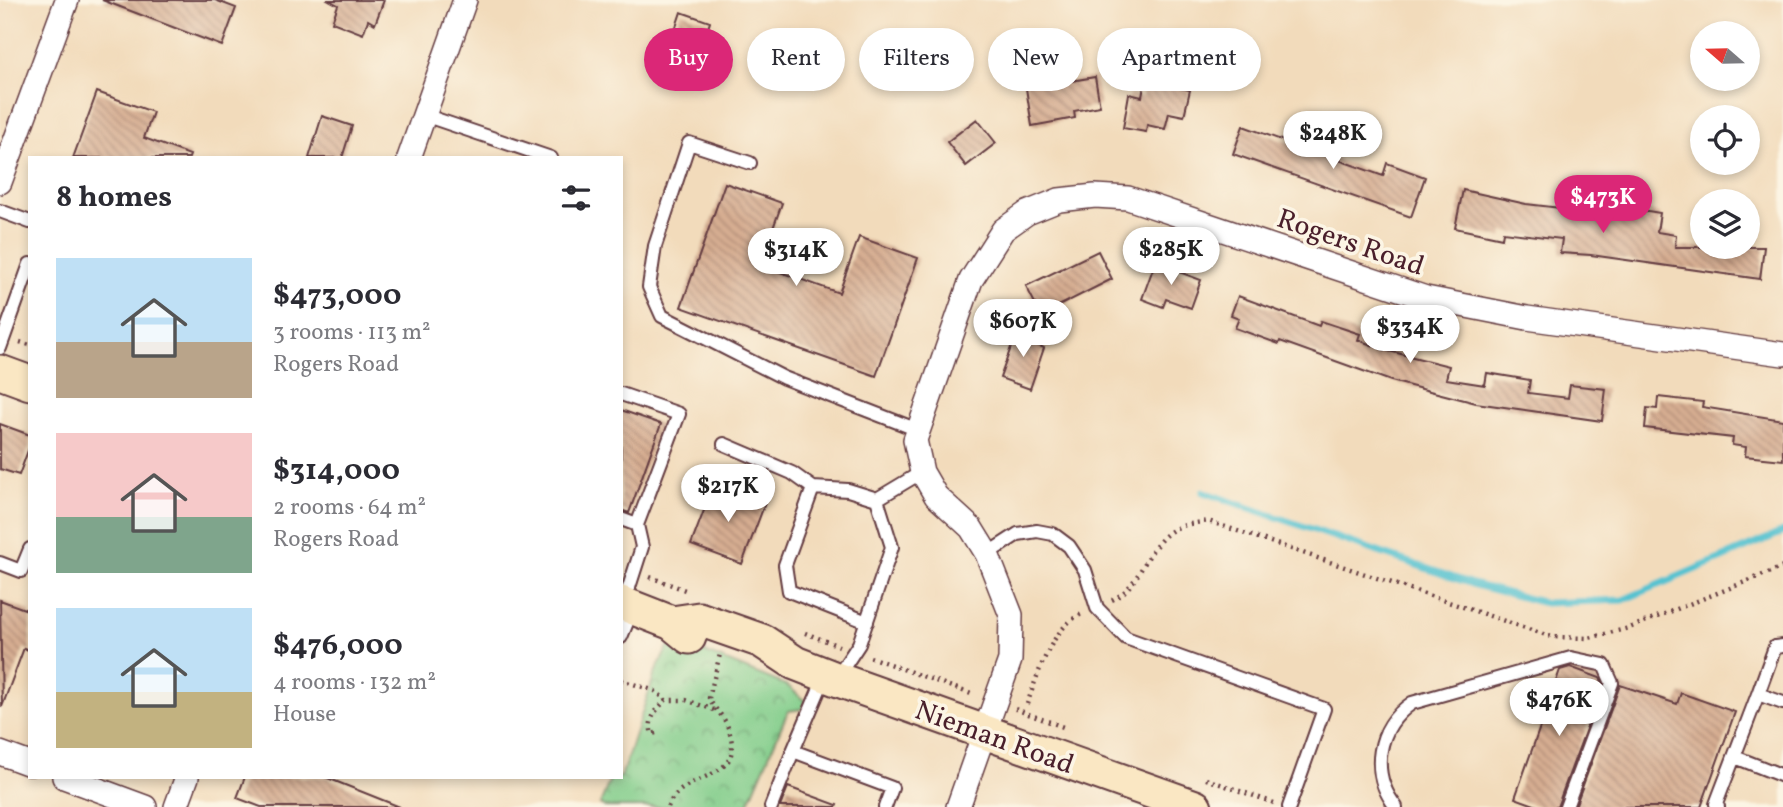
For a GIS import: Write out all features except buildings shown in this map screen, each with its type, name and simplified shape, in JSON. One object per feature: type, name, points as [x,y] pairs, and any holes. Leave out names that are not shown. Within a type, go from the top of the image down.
[{"type":"main road","points":[[0,372],[28,382]]},
{"type":"main road","name":"Nieman Road","points":[[625,613],[672,622],[699,619],[762,641],[819,673],[990,717],[1195,807]]},
{"type":"street","points":[[0,182],[67,0]]},
{"type":"street","points":[[410,156],[466,0]]},
{"type":"street","name":"Rogers Road","points":[[959,807],[1010,660],[1011,615],[987,554],[971,528],[936,496],[922,472],[915,440],[971,280],[1003,230],[1027,213],[1059,200],[1095,196],[1139,202],[1426,298],[1527,318],[1783,354]]},
{"type":"street","points":[[0,753],[28,763]]},
{"type":"street","points":[[69,779],[145,807]]},
{"type":"street","points":[[176,807],[186,779]]},
{"type":"lane","points":[[424,115],[545,156]]},
{"type":"lane","points":[[751,163],[689,142],[655,246],[649,287],[662,316],[784,378],[918,430]]},
{"type":"lane","points":[[0,211],[28,221]]},
{"type":"lane","points":[[0,348],[28,270]]},
{"type":"lane","points":[[623,395],[679,414],[638,525],[642,547],[625,613]]},
{"type":"lane","points":[[724,444],[792,473],[813,488],[848,490],[877,499],[922,472]]},
{"type":"lane","points":[[813,488],[785,565],[789,591],[867,622]]},
{"type":"lane","points":[[771,807],[819,673],[854,651],[867,622],[892,547],[877,499]]},
{"type":"lane","points":[[623,520],[638,525]]},
{"type":"lane","points":[[987,554],[1018,534],[1037,531],[1053,534],[1069,546],[1085,570],[1097,608],[1126,638],[1324,709],[1286,807]]},
{"type":"lane","points":[[0,564],[21,571],[28,554]]},
{"type":"lane","points":[[1718,807],[1775,647],[1783,646]]},
{"type":"lane","points":[[1396,807],[1383,785],[1379,761],[1391,721],[1399,712],[1412,703],[1571,658],[1604,665],[1612,683],[1566,807]]},
{"type":"lane","points":[[1758,694],[1783,703]]},
{"type":"lane","points":[[793,751],[892,788],[885,807]]},
{"type":"lane","points":[[1734,757],[1783,776]]},
{"type":"path","points":[[1208,521],[1552,637],[1589,638],[1629,628],[1783,567]]},
{"type":"path","points":[[635,572],[699,595]]},
{"type":"path","points":[[793,629],[854,651],[990,717],[1076,732]]},
{"type":"path","points":[[668,807],[672,796],[683,786],[720,772],[730,759],[727,725],[714,710],[709,698],[717,663]]},
{"type":"path","points":[[623,681],[655,691],[666,700],[687,700],[714,710]]},
{"type":"path","points":[[656,733],[652,734],[650,728],[652,718],[666,700]]},
{"type":"path","points":[[1193,774],[1286,807]]},
{"type":"green space","points":[[672,639],[788,686],[805,701],[802,709],[788,711],[747,807],[605,807],[600,804],[610,779],[623,779],[623,771],[655,673]]},
{"type":"waterway","points":[[1203,492],[1472,584],[1545,603],[1623,600],[1783,532]]}]
